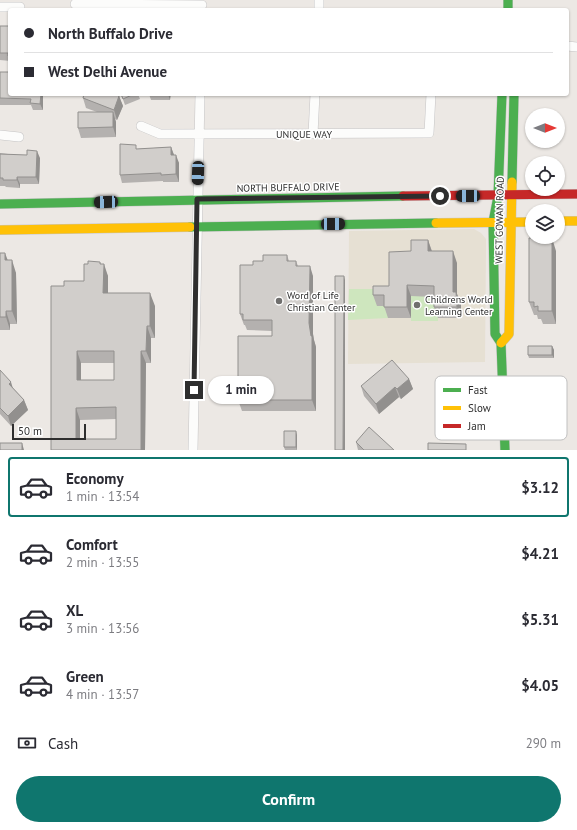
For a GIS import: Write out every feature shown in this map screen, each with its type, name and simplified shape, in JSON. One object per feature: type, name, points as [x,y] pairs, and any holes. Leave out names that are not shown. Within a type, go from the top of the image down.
[{"type":"main road","name":"WEST GOWAN ROAD","points":[[502,96],[498,196],[493,222],[495,334],[501,343],[502,376]]},
{"type":"main road","name":"WEST GOWAN ROAD","points":[[501,343],[509,334],[510,196],[514,96]]},
{"type":"main road","name":"NORTH BUFFALO DRIVE","points":[[0,204],[197,199],[577,194]]},
{"type":"main road","points":[[565,222],[577,221]]},
{"type":"main road","points":[[0,230],[525,222]]},
{"type":"main road","name":"WEST GOWAN ROAD","points":[[505,440],[505,450]]},
{"type":"street","points":[[75,4],[202,5]]},
{"type":"street","points":[[0,7],[20,7]]},
{"type":"street","points":[[193,450],[196,226],[200,96]]},
{"type":"street","points":[[313,134],[315,96]]},
{"type":"street","name":"UNIQUE WAY","points":[[141,126],[160,134],[199,135],[429,133],[431,96]]},
{"type":"street","points":[[0,135],[19,137]]},
{"type":"shaded area","name":"Childrens World Learning Center","points":[[474,229],[481,233],[486,239],[485,362],[348,364],[349,231]]},
{"type":"green space","points":[[411,282],[438,282],[438,321],[411,321]]},
{"type":"green space","points":[[349,289],[393,289],[388,304],[388,318],[348,320]]},
{"type":"building","points":[[0,26],[8,26],[8,53],[0,53]]},
{"type":"building","points":[[0,72],[8,72],[8,96],[41,96],[40,104],[30,103],[31,99],[0,98]]},
{"type":"building","points":[[84,96],[119,96],[114,110],[83,98]]},
{"type":"building","points":[[122,96],[130,96],[123,99]]},
{"type":"building","points":[[78,112],[113,112],[113,127],[78,128]]},
{"type":"building","points":[[120,144],[136,145],[136,149],[171,147],[171,155],[176,155],[176,174],[161,175],[161,173],[120,175]]},
{"type":"building","points":[[27,150],[37,151],[36,177],[17,177],[17,180],[3,180],[3,178],[0,178],[0,154],[27,155]]},
{"type":"building","points":[[411,240],[428,240],[428,251],[453,251],[453,292],[456,292],[457,307],[434,307],[434,286],[407,285],[407,307],[384,307],[384,295],[373,295],[373,286],[389,286],[389,252],[411,251]]},
{"type":"building","points":[[529,244],[552,244],[552,311],[538,311],[538,306],[534,307],[534,302],[529,302]]},
{"type":"building","points":[[0,253],[5,253],[5,260],[12,260],[12,311],[6,311],[6,317],[0,317]]},
{"type":"building","points":[[263,255],[287,255],[287,261],[296,261],[296,266],[310,266],[309,323],[312,336],[312,400],[238,400],[238,336],[272,336],[272,320],[243,320],[243,314],[240,314],[240,265],[253,265],[253,261],[263,261]]},
{"type":"building","points":[[88,261],[100,262],[100,264],[104,264],[103,293],[150,293],[150,326],[147,326],[146,351],[141,351],[141,450],[51,450],[51,286],[64,286],[64,281],[84,281],[84,264],[88,264]],"holes":[[[77,351],[114,351],[114,380],[77,380]],[[116,407],[116,439],[76,439],[76,408]]]},
{"type":"building","points":[[335,276],[344,276],[343,450],[335,450]]},
{"type":"building","points":[[528,346],[552,346],[552,355],[528,355]]},
{"type":"building","points":[[392,360],[409,379],[397,389],[395,387],[376,404],[361,386]]},
{"type":"building","points":[[0,370],[11,382],[9,384],[24,400],[8,416],[0,408]]},
{"type":"building","points":[[369,427],[394,450],[364,450],[356,442]]},
{"type":"building","points":[[284,431],[296,431],[296,447],[284,447]]},
{"type":"building","points":[[0,443],[22,443],[22,450],[0,450]]},
{"type":"building","points":[[428,443],[466,444],[466,450],[428,450]]},
{"type":"traffic: fast","points":[[508,0],[508,8]]},
{"type":"traffic: fast","points":[[502,96],[498,196],[493,222],[495,334],[501,343],[502,376]]},
{"type":"traffic: fast","points":[[512,182],[514,96]]},
{"type":"traffic: fast","points":[[0,204],[403,196]]},
{"type":"traffic: fast","points":[[190,227],[436,223]]},
{"type":"traffic: fast","points":[[505,440],[505,450]]},
{"type":"traffic: slow","points":[[501,343],[509,334],[512,182]]},
{"type":"traffic: slow","points":[[565,221],[577,221]]},
{"type":"traffic: slow","points":[[436,223],[525,222]]},
{"type":"traffic: slow","points":[[0,230],[190,227]]},
{"type":"traffic: jam","points":[[403,196],[577,194]]},
{"type":"place","name":"Word of Life Christian Center","points":[[279,301]]},
{"type":"place","name":"Childrens World Learning Center","points":[[417,305]]},
{"type":"route","points":[[194,390],[197,199],[440,196]]}]
